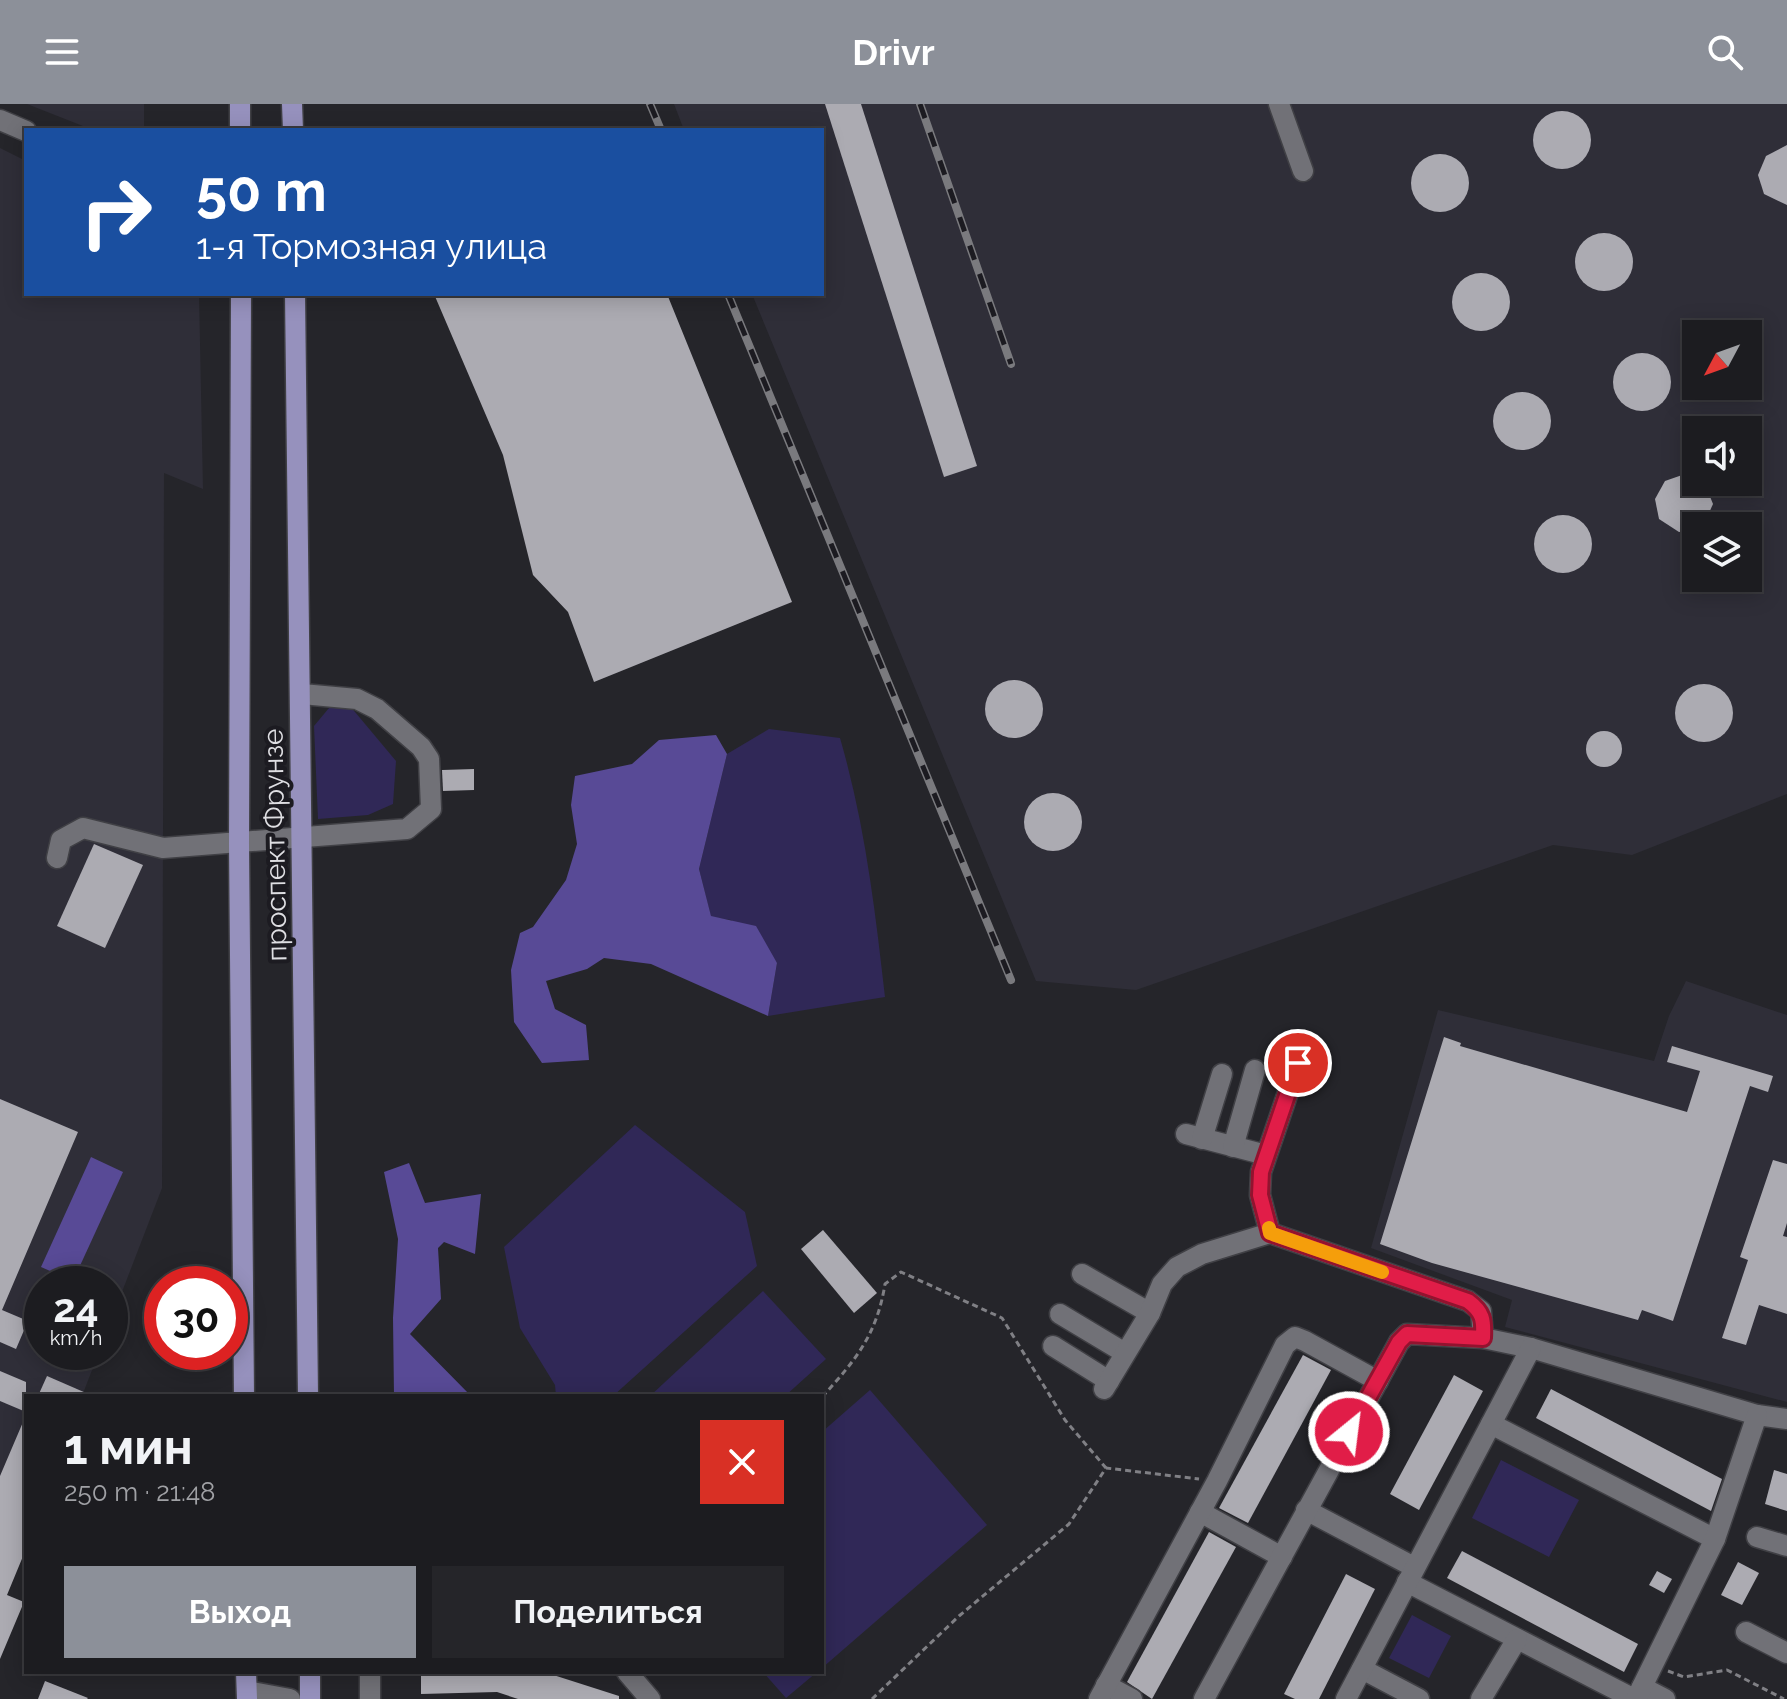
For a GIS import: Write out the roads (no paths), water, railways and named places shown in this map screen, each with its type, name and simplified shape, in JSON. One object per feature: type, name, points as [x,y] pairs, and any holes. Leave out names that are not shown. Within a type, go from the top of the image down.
[{"type":"main road","points":[[240,104],[240,128]]},
{"type":"main road","points":[[292,104],[293,128]]},
{"type":"main road","name":"проспект Фрунзе","points":[[241,296],[239,844],[244,1394]]},
{"type":"main road","name":"проспект Фрунзе","points":[[295,296],[308,1394]]},
{"type":"main road","points":[[310,1674],[310,1699]]},
{"type":"street","points":[[1279,104],[1303,171]]},
{"type":"street","points":[[0,120],[24,130]]},
{"type":"street","points":[[57,858],[61,840],[83,828],[163,848],[239,844],[407,829],[431,809],[429,759],[421,747],[377,709],[357,699],[302,694]]},
{"type":"street","points":[[1270,1233],[1260,1195],[1266,1155],[1298,1063]]},
{"type":"street","points":[[1233,1147],[1255,1070]]},
{"type":"street","points":[[1222,1074],[1194,1136],[1266,1155]]},
{"type":"street","points":[[1053,1346],[1106,1385],[1150,1313],[1162,1284],[1177,1267],[1202,1254],[1270,1233],[1468,1301],[1481,1311],[1483,1338]]},
{"type":"street","points":[[1082,1274],[1150,1313]]},
{"type":"street","points":[[1060,1314],[1125,1353]]},
{"type":"street","points":[[1212,1696],[1306,1510],[1399,1342],[1407,1334],[1483,1338],[1531,1348],[1757,1415],[1787,1419]]},
{"type":"street","points":[[1132,1699],[1102,1692],[1217,1481],[1285,1345],[1295,1337],[1378,1381]]},
{"type":"street","points":[[1346,1699],[1531,1348]]},
{"type":"street","points":[[1637,1695],[1715,1539],[1757,1415]]},
{"type":"street","points":[[1491,1424],[1715,1539]]},
{"type":"street","points":[[1306,1510],[1517,1639],[1637,1695],[1665,1699]]},
{"type":"street","points":[[1200,1512],[1282,1557]]},
{"type":"street","points":[[1757,1537],[1787,1546]]},
{"type":"street","points":[[1746,1632],[1787,1653]]},
{"type":"street","points":[[1481,1699],[1517,1639]]},
{"type":"street","points":[[1362,1669],[1419,1699]]},
{"type":"street","points":[[370,1674],[370,1699]]},
{"type":"street","points":[[629,1674],[650,1699]]},
{"type":"street","points":[[247,1687],[290,1699]]},
{"type":"railway","points":[[650,104],[660,128]]},
{"type":"railway","points":[[920,104],[1011,364]]},
{"type":"railway","points":[[729,296],[1011,980]]}]
